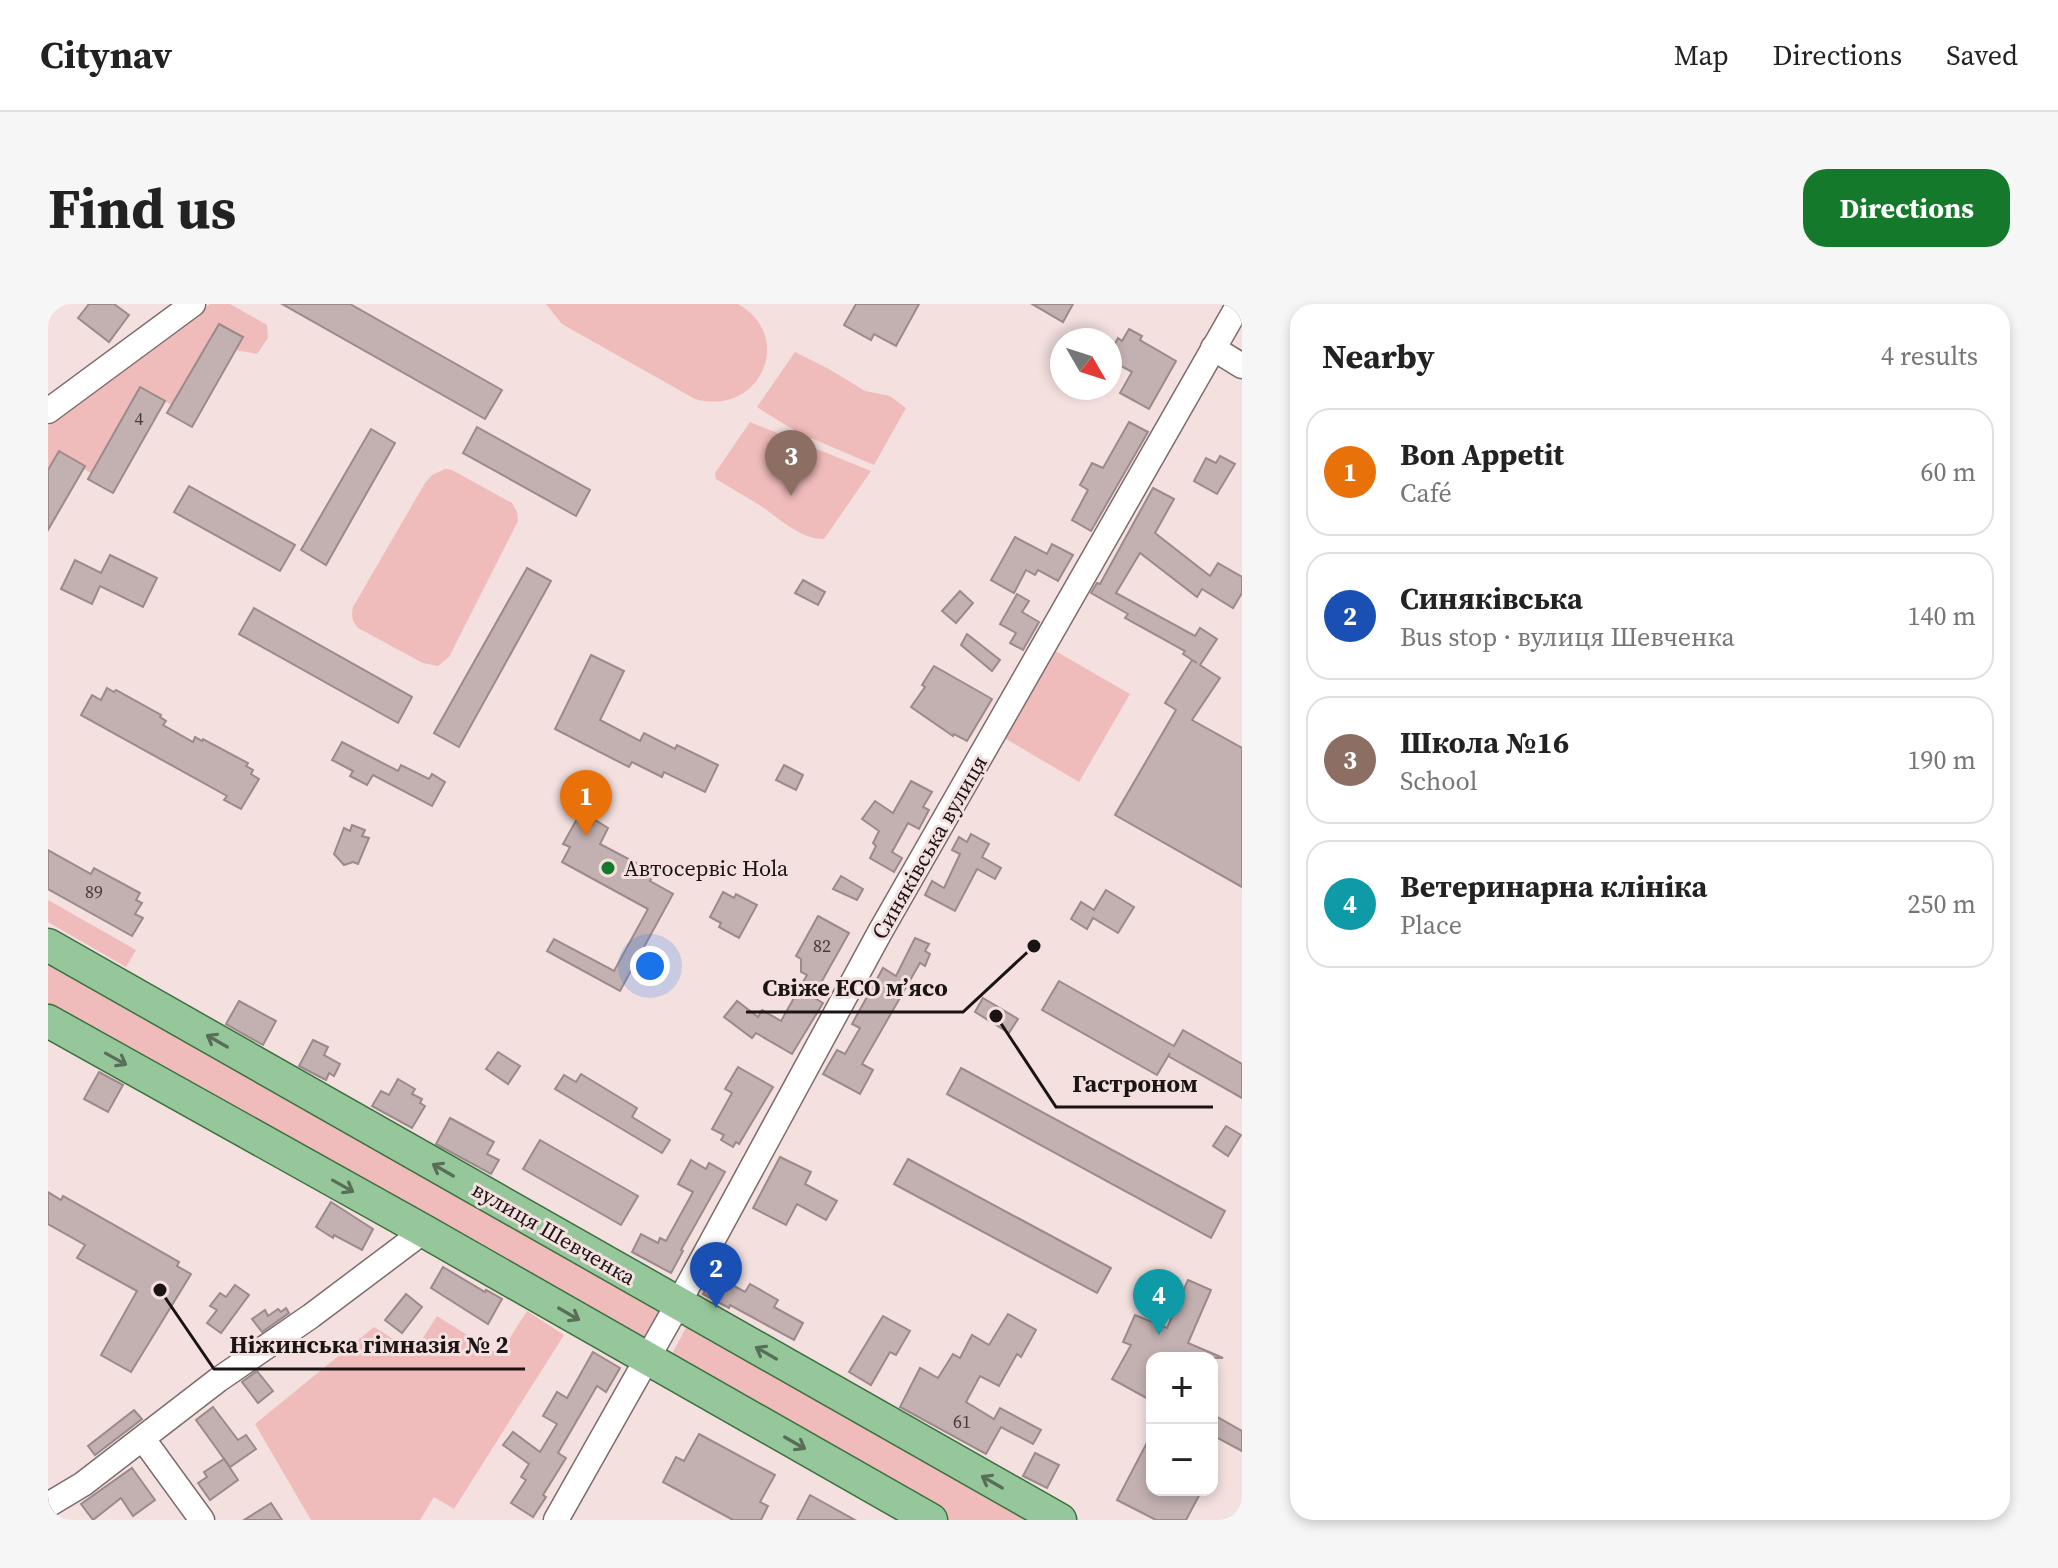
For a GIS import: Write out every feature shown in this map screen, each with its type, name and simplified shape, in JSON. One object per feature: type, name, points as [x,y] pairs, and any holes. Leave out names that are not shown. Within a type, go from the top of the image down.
[{"type":"main road","name":"вулиця Шевченка","points":[[48,945],[1060,1520]]},
{"type":"main road","points":[[48,1021],[931,1520]]},
{"type":"street","points":[[48,411],[193,304]]},
{"type":"street","name":"Синяківська вулиця","points":[[556,1520],[678,1304],[880,932],[1239,304]]},
{"type":"street","points":[[1213,348],[1242,366]]},
{"type":"street","points":[[48,1505],[83,1484],[218,1380],[311,1316],[424,1231]]},
{"type":"street","points":[[143,1439],[202,1520]]},
{"type":"shaded area","points":[[210,304],[230,304],[267,325],[268,338],[257,354],[236,350],[243,337],[219,324],[172,405],[140,388],[91,473],[59,451],[48,470],[48,426]]},
{"type":"shaded area","points":[[546,304],[738,304],[755,318],[765,335],[767,353],[763,371],[752,386],[737,396],[718,401],[695,399],[562,324]]},
{"type":"shaded area","points":[[795,352],[865,391],[890,396],[906,408],[874,465],[797,432],[757,407]]},
{"type":"shaded area","points":[[750,422],[871,471],[824,539],[799,532],[716,479],[715,473]]},
{"type":"shaded area","points":[[445,469],[512,503],[518,521],[449,657],[438,666],[423,663],[358,628],[352,613],[425,483],[432,475]]},
{"type":"shaded area","points":[[1052,649],[1130,694],[1079,782],[1001,736]]},
{"type":"shaded area","points":[[48,900],[136,950],[126,967],[48,922]]},
{"type":"shaded area","points":[[48,960],[661,1309],[640,1347],[48,1008]]},
{"type":"shaded area","points":[[527,1311],[564,1335],[454,1509],[434,1497],[420,1520],[311,1520],[255,1424],[374,1327],[414,1352],[437,1316],[499,1355]]},
{"type":"shaded area","points":[[688,1324],[1035,1520],[944,1520],[667,1363]]},
{"type":"building","points":[[89,304],[114,304],[129,315],[109,342],[78,318]]},
{"type":"building","points":[[282,304],[350,304],[502,390],[485,419]]},
{"type":"building","points":[[856,304],[919,304],[896,346],[874,334],[871,340],[844,325]]},
{"type":"building","points":[[1032,304],[1073,304],[1063,322]]},
{"type":"building","points":[[219,324],[243,337],[192,427],[167,413]]},
{"type":"building","points":[[1129,329],[1142,336],[1140,340],[1176,361],[1149,409],[1122,394],[1132,372],[1122,367],[1122,341]]},
{"type":"building","points":[[140,387],[165,401],[113,493],[88,479]]},
{"type":"building","points":[[1129,422],[1148,432],[1091,531],[1072,520],[1088,490],[1080,485],[1092,463],[1103,468]]},
{"type":"building","points":[[477,427],[590,490],[576,516],[463,453]]},
{"type":"building","points":[[371,429],[395,443],[326,565],[301,550]]},
{"type":"building","points":[[59,451],[85,466],[48,530],[48,470]]},
{"type":"building","points":[[1220,456],[1235,464],[1217,494],[1194,481],[1206,458],[1216,463]]},
{"type":"building","points":[[189,486],[295,545],[280,571],[174,512]]},
{"type":"building","points":[[1153,488],[1174,499],[1155,533],[1210,576],[1218,563],[1242,577],[1242,593],[1233,608],[1202,589],[1197,597],[1140,553],[1116,593],[1195,636],[1200,628],[1217,639],[1200,665],[1220,678],[1192,720],[1242,748],[1242,887],[1115,815],[1176,710],[1165,703],[1192,660],[1197,663],[1183,654],[1185,651],[1125,618],[1128,614],[1091,593],[1097,583],[1100,584]]},
{"type":"building","points":[[1015,537],[1047,554],[1052,544],[1073,555],[1058,581],[1038,570],[1035,575],[1026,570],[1014,593],[991,580]]},
{"type":"building","points":[[110,555],[157,578],[143,607],[100,586],[92,604],[61,589],[75,560],[101,573]]},
{"type":"building","points":[[527,568],[551,581],[459,747],[434,733]]},
{"type":"building","points":[[803,580],[825,592],[818,605],[795,593]]},
{"type":"building","points":[[960,591],[973,603],[956,623],[942,611]]},
{"type":"building","points":[[1017,594],[1029,601],[1022,612],[1039,622],[1023,650],[1010,643],[1016,633],[1000,624]]},
{"type":"building","points":[[254,608],[412,697],[398,723],[239,634]]},
{"type":"building","points":[[967,634],[1000,660],[992,671],[961,645]]},
{"type":"building","points":[[591,655],[624,671],[600,720],[640,741],[644,733],[718,765],[705,792],[664,772],[662,777],[632,762],[629,767],[555,729]]},
{"type":"building","points":[[934,666],[992,699],[967,741],[953,736],[911,707],[925,687],[922,685]]},
{"type":"building","points":[[107,688],[161,715],[166,721],[163,725],[193,742],[195,737],[203,739],[248,763],[246,766],[253,770],[251,774],[259,779],[241,809],[224,800],[227,796],[81,715],[92,695],[101,700]]},
{"type":"building","points":[[342,742],[398,771],[401,765],[429,779],[432,774],[445,782],[432,806],[373,775],[367,785],[350,776],[353,771],[332,760]]},
{"type":"building","points":[[784,765],[803,775],[796,790],[776,780]]},
{"type":"building","points":[[911,781],[932,792],[923,807],[929,810],[919,829],[908,823],[892,852],[902,858],[894,872],[870,858],[879,831],[862,819],[875,801],[893,813]]},
{"type":"building","points":[[578,817],[592,825],[595,820],[608,828],[600,844],[655,873],[650,881],[673,894],[620,991],[547,951],[554,939],[614,971],[648,909],[562,862],[570,847],[563,844]]},
{"type":"building","points":[[352,825],[365,830],[362,836],[369,838],[358,864],[344,865],[334,854],[344,828],[350,831]]},
{"type":"building","points":[[971,834],[989,844],[982,857],[1001,868],[995,879],[977,869],[955,911],[925,895],[932,881],[944,888],[960,854],[952,850],[959,837],[967,842]]},
{"type":"building","points":[[48,850],[91,874],[94,868],[140,893],[136,900],[142,903],[135,914],[143,918],[132,936],[48,889]]},
{"type":"building","points":[[841,876],[863,889],[857,900],[833,889]]},
{"type":"building","points":[[1106,890],[1134,907],[1118,933],[1093,918],[1087,929],[1071,919],[1081,902],[1094,910]]},
{"type":"building","points":[[723,892],[734,898],[736,894],[757,905],[739,938],[719,927],[721,923],[710,917]]},
{"type":"building","points":[[818,916],[849,933],[813,997],[823,1003],[792,1054],[756,1033],[752,1038],[724,1017],[737,1001],[758,1017],[762,1010],[781,1021],[807,975],[801,972],[801,959],[796,956]]},
{"type":"building","points":[[915,938],[929,944],[925,951],[930,954],[925,966],[920,963],[862,1064],[873,1070],[860,1094],[823,1074],[837,1050],[845,1054],[860,1028],[852,1024],[883,968],[896,976]]},
{"type":"building","points":[[1059,981],[1174,1046],[1183,1030],[1242,1064],[1242,1098],[1168,1056],[1157,1075],[1042,1010]]},
{"type":"building","points":[[983,998],[1018,1019],[1009,1033],[975,1012]]},
{"type":"building","points":[[239,1001],[276,1021],[263,1045],[226,1024]]},
{"type":"building","points":[[313,1040],[328,1047],[324,1055],[340,1064],[334,1076],[329,1073],[326,1080],[299,1066]]},
{"type":"building","points":[[498,1052],[520,1066],[508,1084],[486,1069]]},
{"type":"building","points":[[738,1067],[773,1087],[739,1144],[736,1142],[733,1147],[721,1140],[724,1135],[712,1129],[732,1093],[725,1089]]},
{"type":"building","points":[[961,1068],[1225,1211],[1211,1238],[947,1094]]},
{"type":"building","points":[[99,1072],[123,1085],[108,1112],[84,1099]]},
{"type":"building","points":[[581,1074],[637,1108],[632,1117],[670,1140],[662,1153],[555,1089],[564,1075],[576,1082]]},
{"type":"building","points":[[398,1079],[415,1089],[412,1094],[422,1099],[420,1103],[425,1106],[412,1128],[372,1106],[381,1091],[389,1095]]},
{"type":"building","points":[[450,1118],[494,1142],[487,1154],[499,1160],[491,1174],[436,1144]]},
{"type":"building","points":[[1226,1126],[1241,1135],[1228,1156],[1213,1146]]},
{"type":"building","points":[[540,1140],[638,1196],[621,1225],[523,1169]]},
{"type":"building","points":[[780,1157],[811,1172],[805,1184],[837,1201],[826,1220],[797,1204],[786,1225],[753,1208]]},
{"type":"building","points":[[908,1159],[1111,1268],[1097,1293],[894,1184]]},
{"type":"building","points":[[691,1160],[706,1169],[709,1163],[725,1172],[671,1273],[632,1252],[641,1234],[658,1243],[660,1238],[666,1241],[693,1192],[678,1184]]},
{"type":"building","points":[[48,1192],[61,1200],[63,1196],[179,1262],[177,1266],[191,1274],[131,1372],[101,1355],[137,1291],[77,1258],[85,1245],[48,1224]]},
{"type":"building","points":[[331,1202],[373,1229],[362,1250],[316,1227]]},
{"type":"building","points":[[443,1267],[502,1299],[488,1324],[431,1288]]},
{"type":"building","points":[[714,1275],[745,1292],[750,1284],[778,1300],[774,1307],[803,1323],[794,1340],[703,1294]]},
{"type":"building","points":[[1188,1280],[1211,1290],[1188,1343],[1209,1352],[1146,1352],[1146,1398],[1112,1379],[1131,1345],[1123,1342],[1135,1315],[1167,1328]]},
{"type":"building","points":[[235,1285],[249,1295],[221,1333],[207,1323],[217,1310],[210,1306],[220,1293],[226,1297]]},
{"type":"building","points":[[406,1294],[422,1307],[402,1333],[385,1320]]},
{"type":"building","points":[[286,1308],[289,1313],[262,1332],[252,1319],[265,1310],[268,1316]]},
{"type":"building","points":[[1008,1314],[1036,1330],[1021,1357],[1017,1354],[999,1386],[980,1376],[966,1402],[994,1419],[1000,1408],[1041,1430],[1033,1444],[1001,1427],[986,1454],[900,1407],[920,1368],[938,1378],[953,1354],[960,1358],[972,1335],[989,1345]]},
{"type":"building","points":[[883,1316],[910,1331],[896,1355],[890,1352],[871,1385],[849,1372]]},
{"type":"building","points":[[593,1352],[620,1368],[606,1392],[597,1386],[558,1453],[566,1458],[533,1517],[511,1503],[526,1480],[521,1477],[529,1464],[503,1445],[513,1432],[540,1452],[557,1424],[543,1416],[557,1392],[567,1398]]},
{"type":"building","points":[[257,1371],[273,1391],[258,1403],[242,1382]]},
{"type":"building","points":[[213,1407],[238,1440],[246,1435],[256,1449],[230,1467],[196,1420]]},
{"type":"building","points":[[134,1410],[142,1419],[95,1455],[88,1446]]},
{"type":"building","points":[[1218,1417],[1242,1431],[1242,1451],[1218,1438]]},
{"type":"building","points":[[699,1434],[775,1475],[760,1502],[768,1506],[761,1520],[733,1520],[663,1482],[676,1457],[684,1461]]},
{"type":"building","points":[[1146,1444],[1146,1496],[1199,1496],[1186,1520],[1156,1520],[1117,1500]]},
{"type":"building","points":[[1035,1453],[1059,1465],[1047,1488],[1023,1476]]},
{"type":"building","points":[[224,1459],[238,1480],[210,1500],[198,1483],[207,1477],[204,1472]]},
{"type":"building","points":[[132,1468],[155,1500],[133,1516],[121,1498],[93,1520],[81,1504]]},
{"type":"building","points":[[810,1495],[855,1520],[797,1520]]},
{"type":"building","points":[[271,1503],[282,1520],[244,1520]]},
{"type":"place","name":"Школа №16","points":[[791,496]]},
{"type":"place","name":"Bon Appetit","points":[[586,836]]},
{"type":"place","name":"Автосервіс Hola","points":[[608,868]]},
{"type":"place","name":"Свіже ECO м’ясо","points":[[1034,946]]},
{"type":"place","name":"Гастроном","points":[[996,1016]]},
{"type":"place","name":"Ніжинська гімназія № 2","points":[[160,1290]]},
{"type":"place","name":"Синяківська","points":[[716,1308]]},
{"type":"place","name":"Ветеринарна клініка","points":[[1159,1335]]}]
